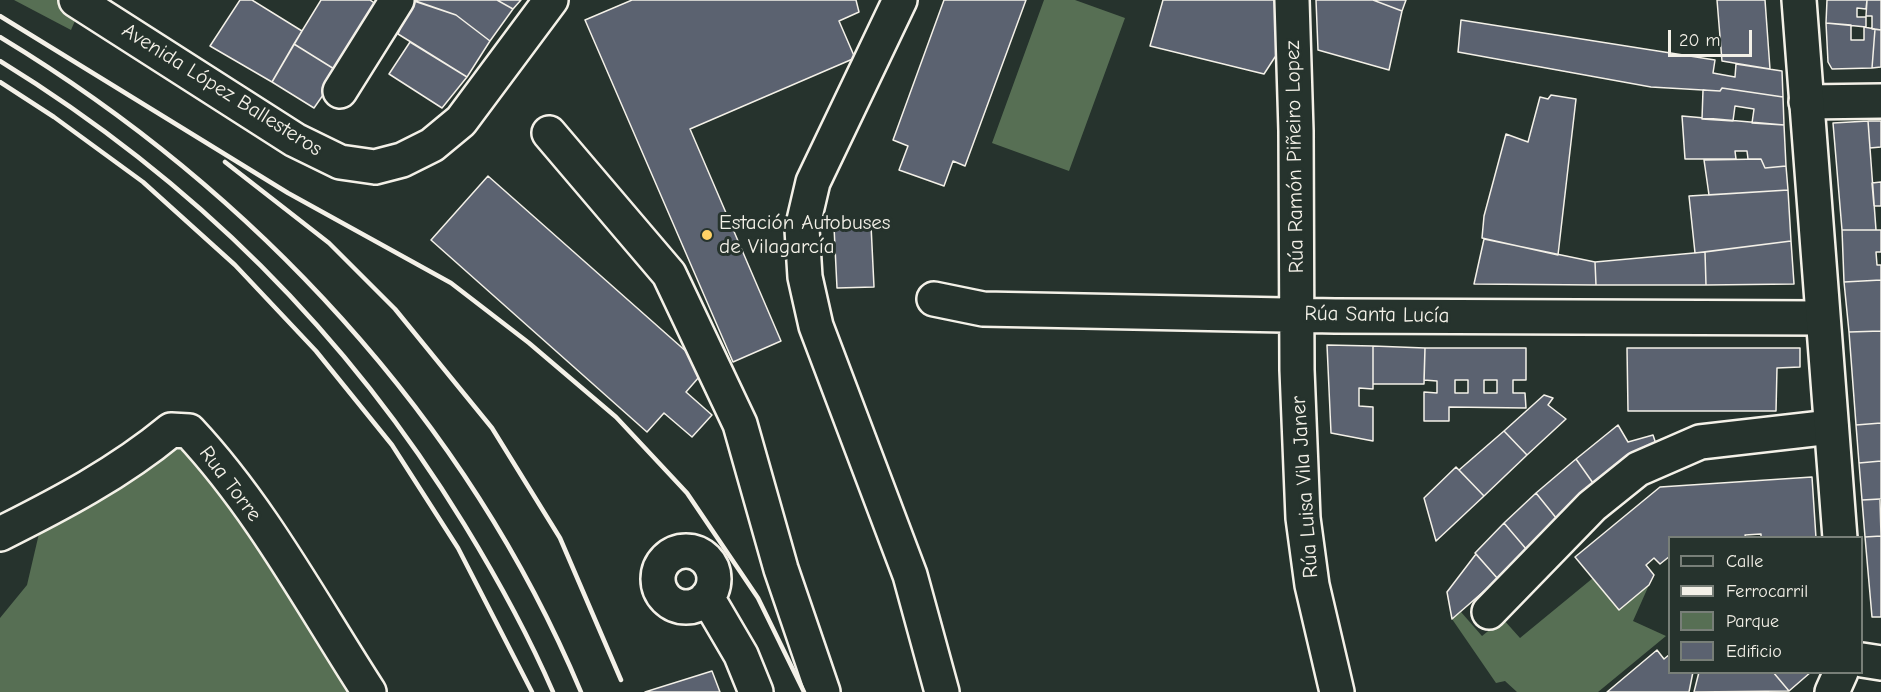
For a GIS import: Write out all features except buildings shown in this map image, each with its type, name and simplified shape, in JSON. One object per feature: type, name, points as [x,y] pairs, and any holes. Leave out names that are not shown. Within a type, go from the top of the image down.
[{"type":"street","name":"Avenida López Ballesteros","points":[[76,0],[295,140],[340,162],[375,167],[402,160],[432,145],[461,121],[551,0]]},
{"type":"street","points":[[340,91],[397,0]]},
{"type":"street","points":[[900,0],[813,182],[802,229],[805,277],[816,326],[910,575],[942,692]]},
{"type":"street","name":"Rúa Ramón Piñeiro Lopez","points":[[1293,0],[1296,315]]},
{"type":"street","points":[[1798,0],[1840,536]]},
{"type":"street","points":[[1806,102],[1881,101]]},
{"type":"street","points":[[549,133],[669,273],[740,424],[781,569],[824,692]]},
{"type":"street","name":"Rúa Santa Lucía","points":[[934,299],[983,309],[1296,315],[1822,318]]},
{"type":"street","name":"Rúa Luisa Vila Janer","points":[[1296,315],[1303,518],[1312,585],[1337,692]]},
{"type":"street","points":[[1489,612],[1592,506],[1638,469],[1700,442],[1831,427]]},
{"type":"street","name":"Rua Torre","points":[[0,534],[44,512],[138,458],[171,430],[189,432],[212,456],[257,518],[369,692]]},
{"type":"street","points":[[707,597],[741,655],[756,692]]},
{"type":"street","points":[[1863,660],[1881,663]]},
{"type":"street","points":[[1832,692],[1840,674]]},
{"type":"green space","points":[[14,0],[84,0],[71,30]]},
{"type":"green space","points":[[1044,0],[1075,0],[1125,18],[1069,171],[992,143]]},
{"type":"green space","points":[[189,431],[369,692],[0,692],[0,618],[27,585],[44,512]]},
{"type":"green space","points":[[1593,578],[1619,610],[1649,585],[1633,621],[1666,636],[1598,692],[1517,692],[1505,681],[1496,683],[1452,619],[1461,612],[1482,636],[1503,619],[1520,638]]},
{"type":"railway","points":[[0,16],[288,193],[451,283],[529,343],[616,417],[687,493],[758,598],[804,692]]},
{"type":"railway","points":[[0,37],[93,98],[181,165],[265,239],[342,319],[413,405],[477,496],[533,591],[581,692]]},
{"type":"railway","points":[[0,61],[70,107],[137,156],[200,208],[260,264],[316,324],[369,387],[418,454],[464,524],[511,606],[553,692]]},
{"type":"railway","points":[[0,82],[54,117],[143,182],[235,265],[316,351],[392,445],[458,548],[532,692]]},
{"type":"railway","points":[[225,162],[329,243],[395,309],[492,428],[560,538],[621,680]]},
{"type":"place","name":"Estación Autobuses de Vilagarcía","points":[[707,235]]}]
